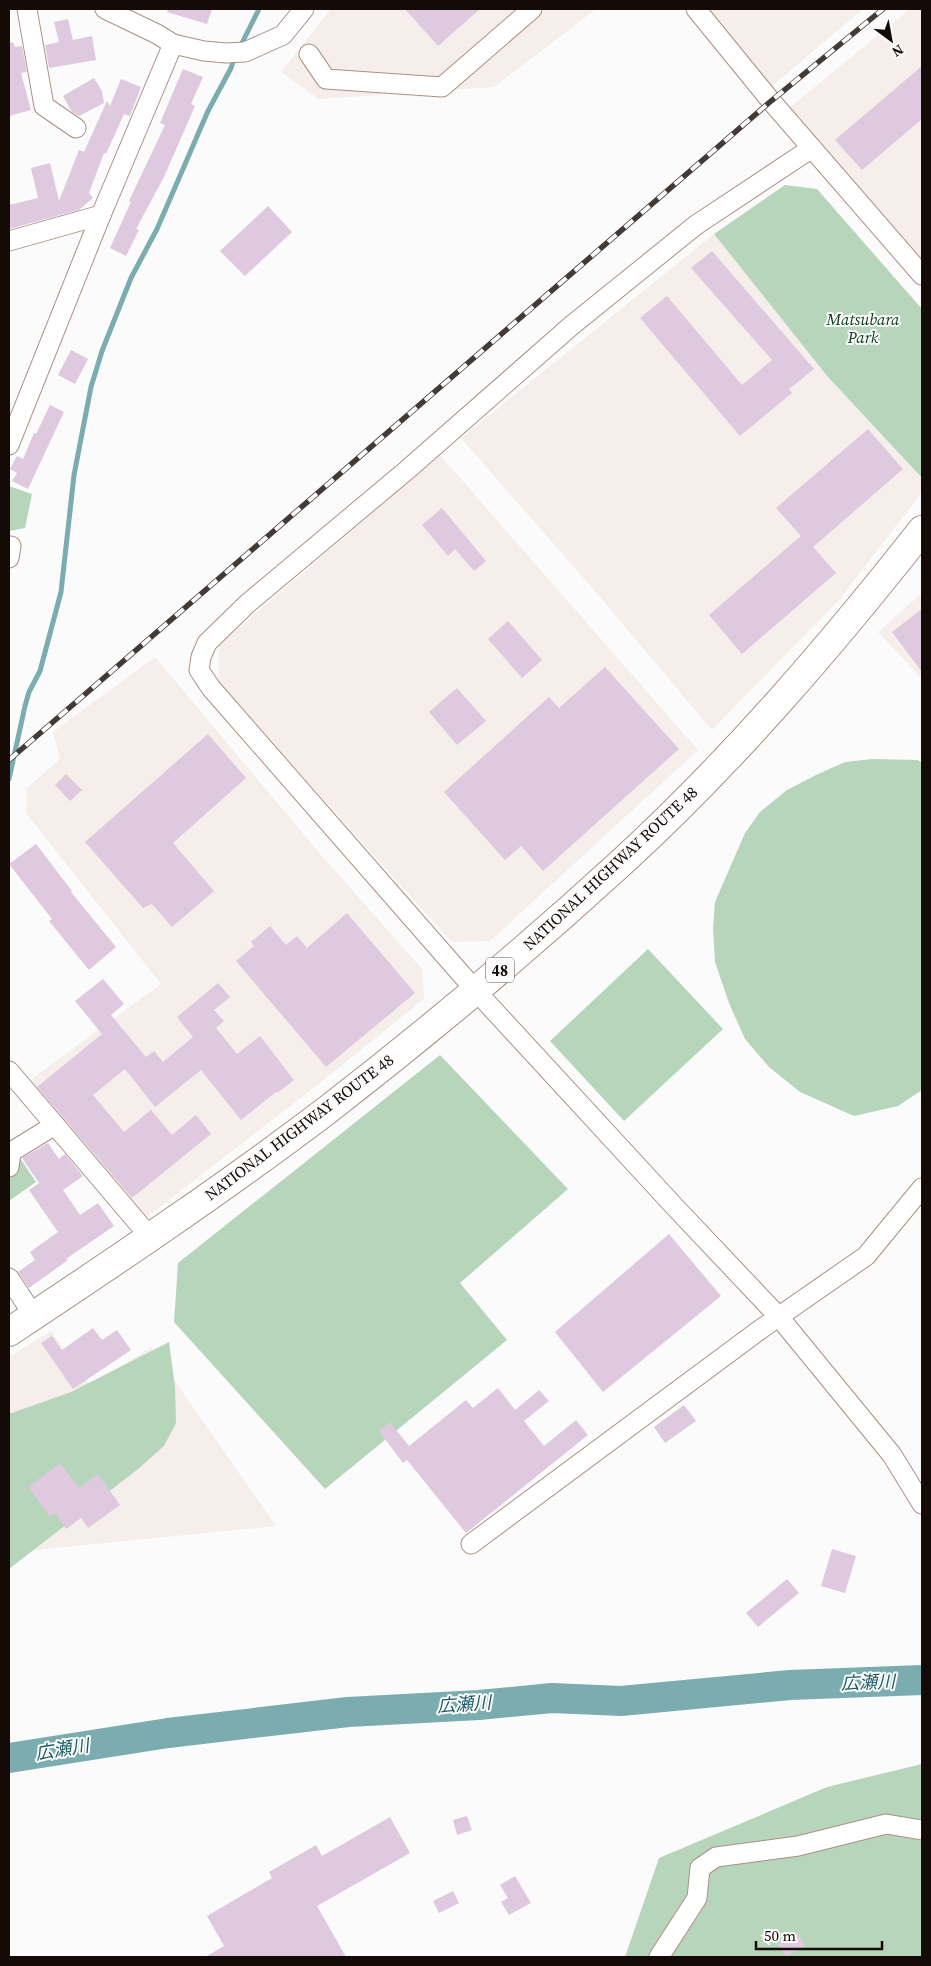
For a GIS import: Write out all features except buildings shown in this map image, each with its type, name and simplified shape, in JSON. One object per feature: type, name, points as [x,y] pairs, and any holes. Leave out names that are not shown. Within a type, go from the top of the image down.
[{"type":"highway","name":"NATIONAL HIGHWAY ROUTE 48","points":[[9,1332],[150,1237],[325,1111],[476,991],[623,861],[753,731],[866,602],[922,530]]},
{"type":"street","points":[[27,9],[44,106],[76,128]]},
{"type":"street","points":[[104,9],[157,34],[173,44],[204,51],[226,53],[245,52],[283,36],[304,9]]},
{"type":"street","points":[[309,54],[326,79],[442,86],[532,9]]},
{"type":"street","points":[[696,9],[743,68],[922,275]]},
{"type":"street","points":[[9,445],[101,215],[173,44]]},
{"type":"street","points":[[812,148],[696,225],[578,320],[407,470],[247,604],[207,642],[201,657],[199,670],[211,688],[476,991],[680,1213],[779,1317],[892,1455],[922,1504]]},
{"type":"street","points":[[9,241],[101,215]]},
{"type":"street","points":[[9,546],[11,546],[9,558]]},
{"type":"street","points":[[9,1071],[150,1237]]},
{"type":"street","points":[[9,1166],[11,1152],[55,1125]]},
{"type":"street","points":[[471,1544],[779,1317],[866,1256],[922,1188]]},
{"type":"street","points":[[9,1278],[34,1316]]},
{"type":"street","points":[[659,1957],[697,1898],[700,1868],[716,1857],[798,1846],[886,1824],[922,1830]]},
{"type":"shaded area","points":[[331,9],[596,9],[494,87],[319,99],[281,72]]},
{"type":"shaded area","points":[[708,9],[863,9],[772,86]]},
{"type":"shaded area","points":[[910,9],[922,9],[922,264],[788,109]]},
{"type":"shaded area","points":[[714,234],[828,377],[922,479],[922,492],[839,600],[712,730],[588,583],[461,438]]},
{"type":"shaded area","points":[[440,455],[698,750],[490,941],[452,942],[218,682],[219,645]]},
{"type":"shaded area","points":[[922,593],[922,679],[878,632]]},
{"type":"shaded area","points":[[155,657],[321,855],[422,969],[424,999],[316,1086],[143,1220],[25,1084],[161,984],[26,813],[27,788],[60,759],[53,732]]},
{"type":"shaded area","points":[[51,1331],[91,1386],[151,1347],[276,1526],[14,1552],[9,1539],[9,1357]]},
{"type":"green space","name":"Matsubara Park","points":[[785,185],[817,189],[922,309],[922,478],[828,377],[714,234]]},
{"type":"green space","points":[[9,486],[32,494],[25,528],[9,531]]},
{"type":"green space","points":[[872,759],[918,760],[922,763],[922,1090],[898,1106],[854,1116],[800,1092],[769,1067],[745,1039],[729,1003],[715,962],[713,929],[715,902],[745,833],[760,812],[787,790],[816,775],[845,762]]},
{"type":"green space","points":[[648,949],[723,1029],[624,1121],[550,1041]]},
{"type":"green space","points":[[440,1055],[568,1189],[460,1283],[507,1340],[325,1489],[174,1322],[178,1263]]},
{"type":"green space","points":[[18,1155],[36,1182],[9,1201],[12,1159]]},
{"type":"green space","points":[[169,1342],[175,1387],[176,1423],[164,1446],[138,1469],[9,1569],[9,1414],[71,1392]]},
{"type":"green space","points":[[922,1764],[922,1957],[625,1957],[659,1858],[827,1787]]},
{"type":"waterway","points":[[239,49],[259,9]]},
{"type":"waterway","points":[[9,779],[25,706],[29,692],[40,671],[61,592],[74,475],[91,387],[102,351],[131,278],[157,229],[208,111],[231,68],[235,56]]},
{"type":"waterway","name":"広瀬川","points":[[9,1758],[168,1733],[348,1712],[479,1705],[552,1698],[621,1701],[790,1685],[922,1680]]},
{"type":"railway","points":[[9,760],[771,101],[883,9]]}]
